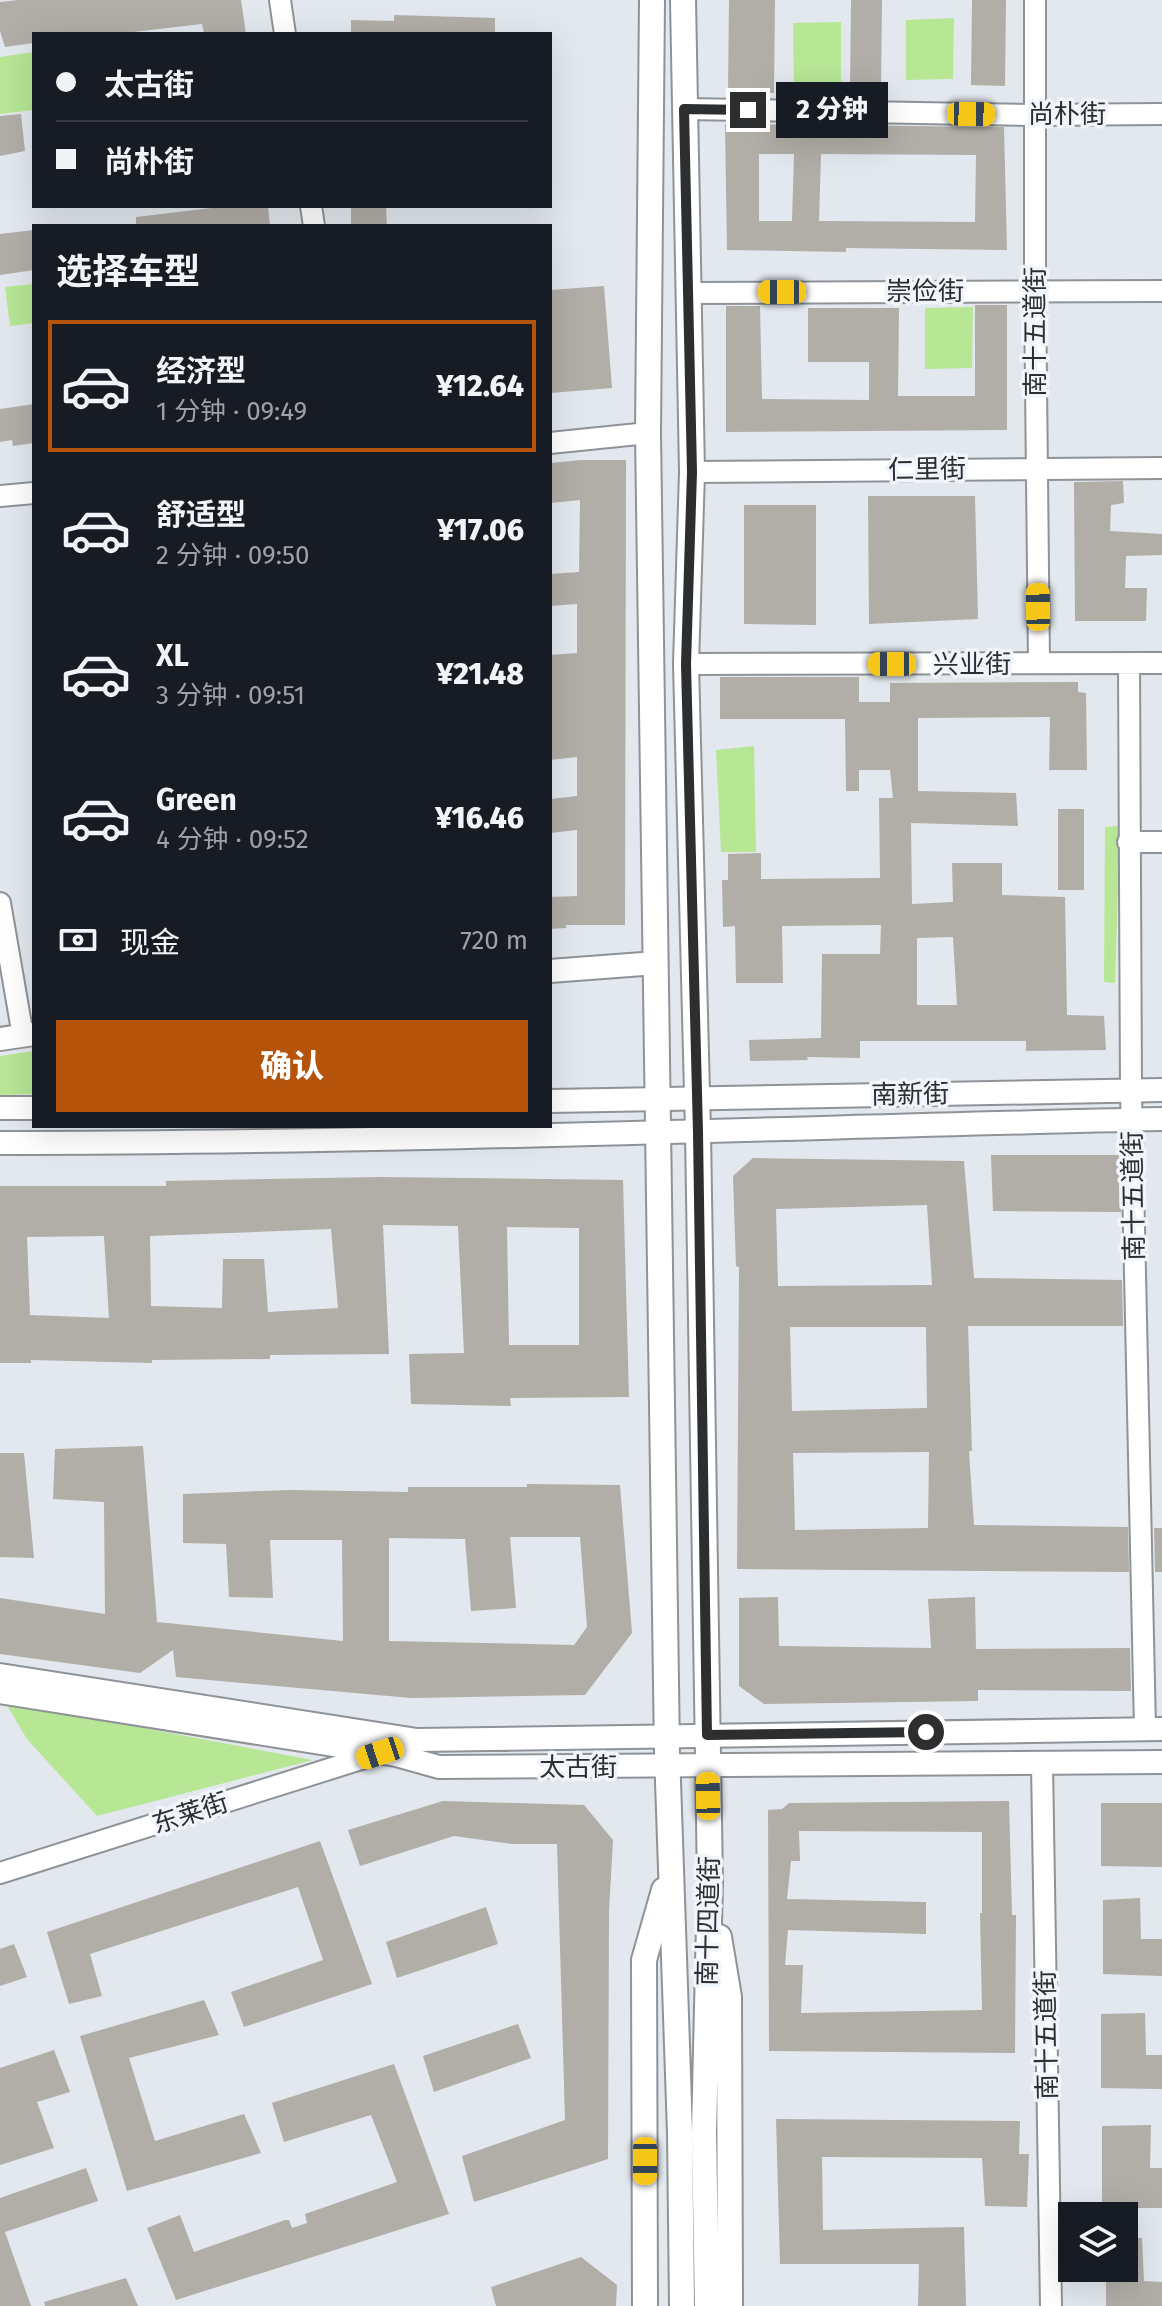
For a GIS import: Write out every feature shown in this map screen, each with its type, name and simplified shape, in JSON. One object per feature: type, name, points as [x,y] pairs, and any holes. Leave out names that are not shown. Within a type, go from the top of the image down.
[{"type":"main road","points":[[652,0],[648,433],[667,1736],[670,1869],[692,2133],[682,2306]]},
{"type":"main road","name":"南十四道街","points":[[683,0],[692,472],[686,664],[698,1132],[710,1882],[692,2133],[707,2306]]},
{"type":"main road","points":[[552,971],[656,963]]},
{"type":"main road","name":"南新街","points":[[552,1101],[1162,1090]]},
{"type":"main road","points":[[0,1108],[32,1108]]},
{"type":"main road","name":"南新街","points":[[0,1143],[171,1143],[658,1133],[1162,1119]]},
{"type":"main road","name":"太古街","points":[[0,1675],[417,1740],[1154,1729]]},
{"type":"main road","name":"太古街","points":[[0,1692],[380,1753],[439,1767],[1162,1762]]},
{"type":"main road","points":[[645,2306],[644,1960],[670,1869]]},
{"type":"main road","points":[[710,1882],[729,1997],[730,2306]]},
{"type":"street","points":[[280,0],[285,32]]},
{"type":"street","name":"南十五道街","points":[[1035,0],[1039,663]]},
{"type":"street","name":"尚朴街","points":[[684,109],[1162,114]]},
{"type":"street","name":"崇俭街","points":[[688,293],[1162,291]]},
{"type":"street","points":[[552,443],[648,433]]},
{"type":"street","name":"仁里街","points":[[692,472],[1162,468]]},
{"type":"street","points":[[0,496],[32,493]]},
{"type":"street","name":"南十五道街","points":[[1129,663],[1131,1119],[1154,1729]]},
{"type":"street","name":"兴业街","points":[[686,664],[1162,663]]},
{"type":"street","points":[[1128,842],[1162,842]]},
{"type":"street","points":[[0,903],[19,1036]]},
{"type":"street","name":"东莱街","points":[[0,1873],[380,1753]]},
{"type":"street","name":"南十五道街","points":[[1042,1764],[1051,2306]]},
{"type":"green space","points":[[954,18],[953,79],[906,80],[906,20]]},
{"type":"green space","points":[[841,22],[841,83],[794,83],[793,23]]},
{"type":"green space","points":[[32,52],[32,110],[0,114],[0,57]]},
{"type":"green space","points":[[32,284],[32,323],[10,326],[5,287]]},
{"type":"green space","points":[[973,307],[972,368],[925,369],[925,308]]},
{"type":"green space","points":[[754,746],[756,852],[721,852],[716,750]]},
{"type":"green space","points":[[1120,826],[1115,983],[1104,982],[1105,827]]},
{"type":"green space","points":[[32,1051],[32,1094],[0,1095],[0,1056]]},
{"type":"green space","points":[[5,1702],[313,1760],[97,1816],[27,1739]]},
{"type":"building","points":[[241,0],[246,32],[204,32],[202,24],[133,32],[32,32],[32,43],[5,47],[0,31],[0,2]]},
{"type":"building","points":[[729,0],[775,0],[774,93],[728,92]]},
{"type":"building","points":[[851,0],[882,0],[881,88],[850,88]]},
{"type":"building","points":[[972,0],[1006,0],[1005,86],[971,85]]},
{"type":"building","points":[[394,15],[495,18],[495,32],[351,32],[351,20],[394,21]]},
{"type":"building","points":[[21,114],[25,151],[0,156],[0,116]]},
{"type":"building","points":[[725,124],[1004,127],[1007,250],[727,250]],"holes":[[[759,154],[794,154],[792,221],[759,221]],[[821,154],[976,155],[975,222],[819,221]]]},
{"type":"building","points":[[211,208],[268,208],[270,224],[136,224],[136,217]]},
{"type":"building","points":[[351,208],[386,208],[387,224],[351,224]]},
{"type":"building","points":[[32,230],[32,270],[0,275],[0,234]]},
{"type":"building","points":[[604,286],[612,388],[552,393],[552,290]]},
{"type":"building","points":[[975,305],[1007,305],[1007,430],[726,432],[726,306],[760,306],[762,399],[869,400],[869,362],[808,362],[808,308],[899,308],[898,396],[975,396]]},
{"type":"building","points":[[32,404],[32,443],[13,446],[12,440],[0,442],[0,409]]},
{"type":"building","points":[[626,460],[625,925],[566,925],[566,928],[552,929],[552,897],[577,896],[577,830],[552,833],[552,799],[577,796],[577,757],[552,760],[552,655],[577,653],[577,604],[552,606],[552,574],[579,572],[580,500],[552,503],[552,463]]},
{"type":"building","points":[[1123,481],[1124,503],[1111,505],[1110,531],[1162,534],[1162,555],[1126,556],[1125,588],[1147,588],[1146,621],[1075,621],[1074,482]]},
{"type":"building","points":[[868,496],[975,496],[978,619],[869,624]]},
{"type":"building","points":[[744,505],[816,505],[816,625],[744,624]]},
{"type":"building","points":[[720,677],[859,677],[859,702],[890,702],[890,683],[1078,682],[1078,692],[1086,693],[1087,770],[1049,770],[1050,717],[918,718],[918,791],[1016,793],[1018,826],[911,823],[912,904],[953,902],[952,863],[1002,863],[1002,895],[1065,897],[1067,1015],[1104,1016],[1106,1050],[1026,1051],[1026,1041],[860,1041],[860,1058],[807,1057],[808,1060],[750,1061],[749,1040],[821,1038],[822,954],[880,954],[881,925],[782,926],[783,983],[736,983],[735,926],[723,927],[722,880],[728,880],[728,854],[761,853],[761,879],[880,878],[879,798],[893,798],[890,770],[859,770],[859,791],[846,791],[845,719],[720,719]],"holes":[[[953,937],[957,1005],[917,1005],[917,938]]]},
{"type":"building","points":[[1058,809],[1084,809],[1084,890],[1058,890]]},
{"type":"building","points":[[991,1155],[1119,1155],[1121,1212],[993,1211]]},
{"type":"building","points":[[753,1158],[964,1161],[974,1278],[1122,1280],[1123,1326],[968,1326],[972,1451],[969,1451],[974,1525],[1128,1527],[1129,1572],[737,1569],[739,1267],[736,1266],[733,1176]],"holes":[[[927,1205],[932,1285],[778,1286],[776,1209]],[[790,1327],[926,1327],[927,1408],[792,1411]],[[929,1452],[928,1528],[795,1530],[793,1453]]]},
{"type":"building","points":[[380,1177],[623,1180],[629,1397],[510,1398],[511,1406],[411,1404],[409,1354],[464,1353],[458,1226],[383,1225],[389,1354],[270,1355],[270,1359],[152,1360],[152,1363],[31,1360],[31,1363],[0,1363],[0,1186],[166,1186],[166,1181]],"holes":[[[507,1227],[579,1228],[579,1345],[509,1345]],[[331,1229],[338,1308],[268,1312],[264,1259],[223,1259],[222,1308],[151,1306],[150,1236]],[[104,1236],[109,1318],[30,1315],[27,1237]]]},
{"type":"building","points":[[143,1446],[157,1622],[343,1641],[342,1540],[270,1540],[273,1598],[229,1597],[226,1544],[183,1543],[183,1494],[291,1490],[408,1492],[408,1487],[527,1487],[527,1484],[620,1485],[632,1633],[585,1695],[411,1698],[176,1677],[173,1650],[140,1673],[0,1654],[0,1598],[105,1614],[104,1502],[53,1499],[55,1449]],"holes":[[[510,1537],[580,1537],[587,1627],[574,1645],[389,1641],[389,1538],[465,1539],[471,1611],[516,1608]]]},
{"type":"building","points":[[0,1453],[24,1453],[34,1558],[0,1557]]},
{"type":"building","points":[[1154,1528],[1162,1528],[1162,1572],[1155,1572]]},
{"type":"building","points":[[778,1597],[779,1646],[931,1648],[928,1599],[975,1597],[976,1649],[1130,1648],[1131,1691],[978,1690],[978,1701],[764,1704],[739,1686],[739,1598]]},
{"type":"building","points":[[443,1801],[584,1805],[613,1840],[609,1911],[608,2159],[474,2202],[462,2156],[565,2120],[557,1844],[511,1844],[454,1836],[360,1866],[348,1830]]},
{"type":"building","points":[[1009,1801],[1012,1915],[1016,1915],[1015,2053],[769,2051],[768,1810],[782,1809],[789,1803]],"holes":[[[799,1831],[982,1832],[982,2010],[801,2013],[803,1965],[785,1965],[788,1930],[926,1934],[926,1902],[787,1899],[791,1861],[800,1861]]]},
{"type":"building","points":[[1101,1803],[1162,1803],[1162,1867],[1101,1866]]},
{"type":"building","points":[[320,1841],[372,1984],[244,2027],[231,1992],[323,1960],[298,1887],[90,1954],[102,1996],[69,2004],[47,1932]]},
{"type":"building","points":[[1140,1898],[1141,1939],[1162,1939],[1162,1976],[1103,1974],[1103,1900]]},
{"type":"building","points":[[486,1907],[498,1944],[397,1978],[386,1942]]},
{"type":"building","points":[[14,1944],[27,1977],[0,1986],[0,1949]]},
{"type":"building","points":[[204,2000],[219,2035],[129,2058],[155,2141],[244,2114],[261,2153],[127,2191],[80,2036]]},
{"type":"building","points":[[1145,2013],[1146,2055],[1162,2055],[1162,2089],[1101,2088],[1101,2014]]},
{"type":"building","points":[[518,2024],[531,2058],[434,2092],[423,2056]]},
{"type":"building","points":[[54,2050],[70,2092],[37,2102],[54,2148],[0,2165],[0,2068]]},
{"type":"building","points":[[394,2064],[449,2214],[176,2300],[147,2228],[180,2215],[194,2252],[285,2220],[289,2220],[292,2228],[307,2223],[305,2214],[397,2182],[371,2115],[284,2142],[272,2103]]},
{"type":"building","points":[[776,2119],[1020,2121],[1019,2154],[1029,2154],[1027,2207],[985,2206],[982,2158],[822,2157],[823,2230],[964,2227],[966,2306],[918,2306],[919,2264],[780,2264]]},
{"type":"building","points":[[1151,2125],[1150,2168],[1162,2168],[1162,2208],[1138,2208],[1138,2202],[1102,2202],[1102,2126]]},
{"type":"building","points":[[86,2168],[98,2201],[5,2232],[31,2306],[0,2306],[0,2198]]},
{"type":"building","points":[[1138,2238],[1142,2238],[1144,2281],[1162,2282],[1162,2306],[1106,2306],[1106,2282],[1138,2282]]},
{"type":"building","points":[[581,2257],[617,2285],[616,2306],[496,2306],[491,2287]]},
{"type":"building","points":[[126,2278],[138,2306],[45,2306],[44,2302]]},
{"type":"route","points":[[748,110],[684,109],[692,472],[686,664],[698,1132],[707,1735],[926,1732]]}]
